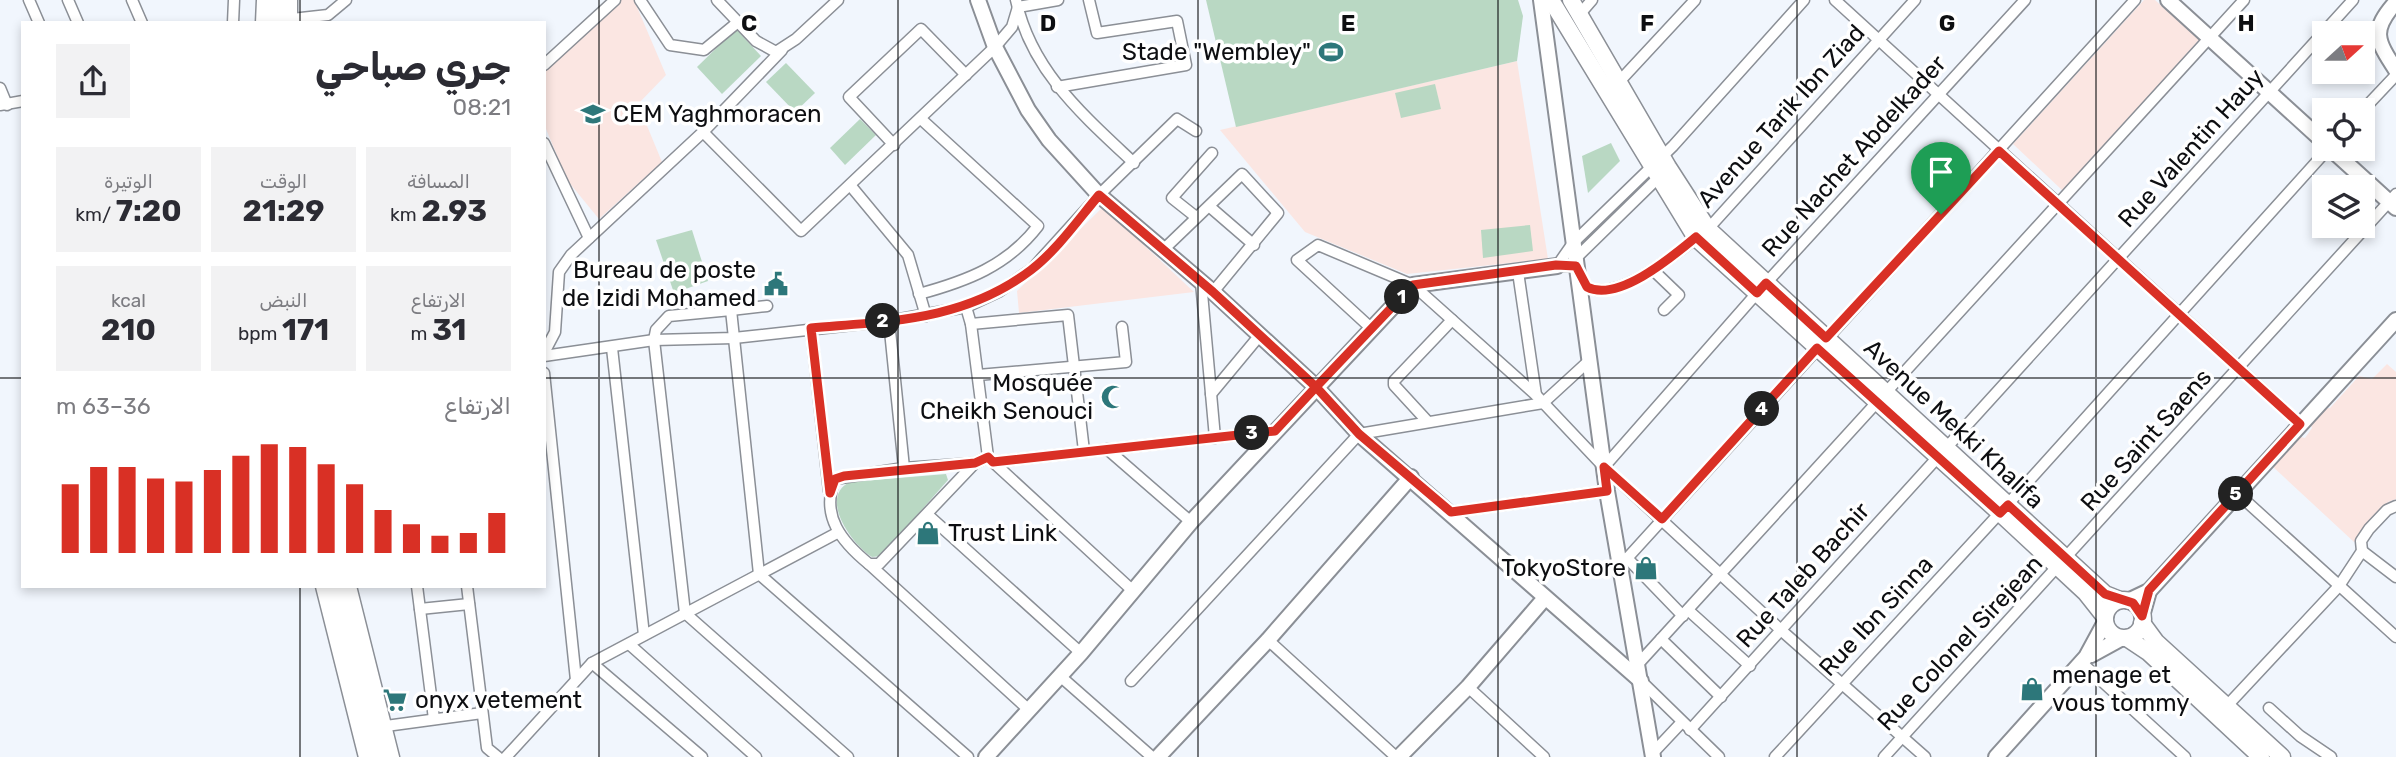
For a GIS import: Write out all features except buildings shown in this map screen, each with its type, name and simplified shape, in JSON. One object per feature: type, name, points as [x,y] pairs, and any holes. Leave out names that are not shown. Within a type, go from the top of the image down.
[{"type":"highway","points":[[265,21],[266,0]]},
{"type":"highway","points":[[281,0],[288,21]]},
{"type":"highway","points":[[326,588],[368,757]]},
{"type":"highway","points":[[342,588],[384,757]]},
{"type":"main road","name":"Avenue Mekki Khalifa","points":[[1551,0],[1662,162],[1702,233],[2062,563],[2105,594],[2124,601]]},
{"type":"main road","name":"Avenue Mekki Khalifa","points":[[1575,7],[1613,88]]},
{"type":"main road","name":"Avenue Mekki Khalifa","points":[[2062,563],[2105,620]]},
{"type":"main road","points":[[2261,757],[2222,712],[2156,642],[2142,620],[2137,606],[2124,601],[2108,608],[2105,620],[2112,635],[2124,638],[2148,652],[2222,712],[2282,757]]},
{"type":"main road","points":[[2124,638],[2135,635],[2142,620]]},
{"type":"street","points":[[29,0],[38,21]]},
{"type":"street","points":[[68,0],[77,21]]},
{"type":"street","points":[[132,0],[141,21]]},
{"type":"street","points":[[233,21],[234,0]]},
{"type":"street","points":[[292,0],[288,21],[332,19],[346,0]]},
{"type":"street","points":[[546,63],[615,0]]},
{"type":"street","points":[[640,0],[670,45],[704,50],[738,22]]},
{"type":"street","points":[[717,0],[756,41],[776,51],[782,50]]},
{"type":"street","points":[[546,350],[555,332],[559,272],[589,238],[703,132],[782,50],[838,0]]},
{"type":"street","points":[[978,0],[995,47],[1028,110],[1049,140],[1099,195],[1213,292],[1316,387],[1359,434],[1641,681],[1719,757]]},
{"type":"street","points":[[1017,4],[1058,0]]},
{"type":"street","points":[[1057,87],[1185,65],[1177,21],[1097,33],[1089,0]]},
{"type":"street","points":[[1541,0],[1607,491],[1624,561],[1652,756]]},
{"type":"street","points":[[1575,7],[1592,0]]},
{"type":"street","points":[[1613,88],[1695,0]]},
{"type":"street","points":[[986,757],[1081,653],[1191,522],[1413,285],[1576,262],[1804,0]]},
{"type":"street","points":[[1835,0],[2300,424]]},
{"type":"street","name":"Avenue Tarik Ibn Ziad","points":[[1576,262],[1587,287],[1594,291],[1628,283],[1653,270],[1702,233],[1915,0]]},
{"type":"street","name":"Rue Nachet Abdelkader","points":[[1604,467],[1761,288],[2025,0]]},
{"type":"street","points":[[1624,561],[2135,0]]},
{"type":"street","points":[[2168,0],[2312,131]]},
{"type":"street","points":[[1639,663],[2244,0]]},
{"type":"street","name":"Rue Valentin Hauy","points":[[1942,452],[2353,0]]},
{"type":"street","points":[[2373,98],[2396,72],[2382,48],[2378,31],[2379,23],[2396,2]]},
{"type":"street","points":[[703,132],[801,231],[995,47],[1012,27],[1017,4]]},
{"type":"street","points":[[1017,4],[1043,65],[1057,87],[1135,163]]},
{"type":"street","points":[[894,145],[849,97],[921,29],[966,75]]},
{"type":"street","points":[[0,88],[3,105],[21,102]]},
{"type":"street","points":[[919,294],[983,273],[1023,245],[1038,226],[921,119]]},
{"type":"street","points":[[546,354],[612,348],[654,340],[734,338],[888,321],[965,307],[1000,291],[1032,269],[1099,195],[1135,163],[1177,119],[1196,131]]},
{"type":"street","points":[[546,147],[589,238]]},
{"type":"street","points":[[1196,217],[1172,198],[1212,153]]},
{"type":"street","name":"Rue Ibn Sinna","points":[[1775,757],[2319,161]]},
{"type":"street","points":[[2345,161],[2394,201]]},
{"type":"street","points":[[1556,265],[1573,243],[1662,162]]},
{"type":"street","points":[[1164,249],[1242,174],[1278,214],[1213,292]]},
{"type":"street","points":[[850,186],[908,255],[926,316]]},
{"type":"street","name":"Rue Saint Saens","points":[[2062,563],[2394,201]]},
{"type":"street","points":[[1210,207],[1254,245]]},
{"type":"street","points":[[1372,329],[1297,260],[1318,245],[1413,285],[1540,399],[1604,467],[1782,631],[1925,757]]},
{"type":"street","points":[[1653,270],[1679,295],[1664,310]]},
{"type":"street","points":[[1518,272],[1540,399]]},
{"type":"street","points":[[1201,282],[1215,438]]},
{"type":"street","points":[[767,306],[669,316],[656,330],[654,340],[685,614],[848,757]]},
{"type":"street","points":[[965,307],[971,324],[990,460],[1132,590]]},
{"type":"street","points":[[731,310],[759,574],[968,757]]},
{"type":"street","points":[[971,324],[1068,315],[1084,451]]},
{"type":"street","points":[[1428,422],[1394,385],[1394,381],[1452,320]]},
{"type":"street","points":[[2124,601],[2149,590],[2396,320]]},
{"type":"street","points":[[888,321],[904,468]]},
{"type":"street","points":[[978,375],[1075,369],[1126,362],[1122,327]]},
{"type":"street","points":[[811,328],[837,533],[1029,710]]},
{"type":"street","points":[[1211,394],[1260,335]]},
{"type":"street","points":[[612,348],[645,635]]},
{"type":"street","points":[[1131,681],[1359,434],[1540,399],[1591,359]]},
{"type":"street","points":[[546,392],[576,681]]},
{"type":"street","points":[[830,493],[835,479],[844,476],[1275,431]]},
{"type":"street","points":[[1107,449],[1191,522]]},
{"type":"street","name":"Rue Taleb Bachir","points":[[1690,730],[1942,452]]},
{"type":"street","points":[[869,564],[879,564],[888,558],[975,463]]},
{"type":"street","points":[[1158,757],[1268,640],[1411,477]]},
{"type":"street","points":[[1451,512],[1607,491]]},
{"type":"street","points":[[2237,493],[2396,637]]},
{"type":"street","points":[[2222,712],[2339,586],[2362,551],[2361,541],[2369,529],[2387,510],[2396,506]]},
{"type":"street","points":[[928,515],[1081,653]]},
{"type":"street","points":[[506,757],[592,663],[837,533]]},
{"type":"street","points":[[2362,551],[2396,577]]},
{"type":"street","points":[[1624,561],[1750,666]]},
{"type":"street","name":"Rue Colonel Sirejean","points":[[1884,757],[2062,563]]},
{"type":"street","points":[[352,588],[394,757]]},
{"type":"street","points":[[417,588],[434,719]]},
{"type":"street","points":[[467,588],[487,747],[498,757]]},
{"type":"street","points":[[2142,620],[2149,590]]},
{"type":"street","points":[[1268,640],[1398,757],[1468,687],[1545,599]]},
{"type":"street","points":[[420,609],[469,604]]},
{"type":"street","points":[[1996,757],[2084,660],[2105,620]]},
{"type":"street","points":[[2084,660],[2124,638]]},
{"type":"street","points":[[1661,639],[1721,697]]},
{"type":"street","points":[[629,644],[756,757]]},
{"type":"street","points":[[2084,660],[2185,757]]},
{"type":"street","points":[[592,663],[702,757]]},
{"type":"street","points":[[1060,676],[1152,757]]},
{"type":"street","points":[[1468,687],[1544,757]]},
{"type":"street","points":[[2269,708],[2300,736],[2331,757]]},
{"type":"street","points":[[386,726],[482,713]]},
{"type":"street","points":[[1652,756],[1682,722]]},
{"type":"shaded area","name":"CEM Yaghmoracen","points":[[621,0],[634,0],[666,75],[638,104],[662,162],[599,219],[567,180],[546,129],[546,68]]},
{"type":"shaded area","points":[[2144,0],[2155,0],[2199,40],[2063,191],[2013,144]]},
{"type":"shaded area","points":[[1517,61],[1548,259],[1407,274],[1305,232],[1220,130]]},
{"type":"shaded area","points":[[1103,207],[1194,292],[1019,313],[1017,291]]},
{"type":"shaded area","points":[[2387,364],[2396,372],[2396,499],[2388,502],[2354,542],[2271,465],[2296,436],[2305,438],[2312,428],[2310,423],[2323,408],[2330,408],[2359,376],[2372,379]]},
{"type":"green space","points":[[1206,0],[1518,0],[1523,16],[1517,61],[1236,127]]},
{"type":"green space","points":[[736,29],[761,56],[722,94],[697,67]]},
{"type":"green space","points":[[786,63],[815,93],[795,112],[766,82]]},
{"type":"green space","points":[[1435,84],[1441,109],[1401,118],[1395,93]]},
{"type":"green space","points":[[860,119],[876,135],[845,165],[830,148]]},
{"type":"green space","points":[[1611,143],[1620,161],[1588,193],[1582,156]]},
{"type":"green space","points":[[1530,225],[1533,251],[1483,258],[1481,230]]},
{"type":"green space","points":[[692,230],[708,281],[674,293],[656,240]]},
{"type":"green space","points":[[946,474],[948,480],[881,556],[872,557],[864,551],[842,521],[837,498],[841,489],[850,482]]},
{"type":"place","name":"Stade \"Wembley\"","points":[[1331,52]]},
{"type":"place","name":"CEM Yaghmoracen","points":[[593,114]]},
{"type":"place","name":"Bureau de poste de Izidi Mohamed","points":[[776,284]]},
{"type":"place","name":"Mosquée Cheikh Senouci","points":[[1113,397]]},
{"type":"place","name":"Trust Link","points":[[928,533]]},
{"type":"place","name":"TokyoStore","points":[[1646,568]]},
{"type":"place","name":"menage et vous tommy","points":[[2032,689]]},
{"type":"place","name":"onyx vetement","points":[[395,700]]},
{"type":"route","points":[[1941,214],[1826,338],[1766,283],[1757,293],[1696,237],[1653,270],[1605,291],[1594,291],[1587,287],[1576,266],[1556,265],[1413,285],[1316,387],[1213,292],[1099,195],[1032,269],[1000,291],[965,307],[926,316],[811,328],[830,493],[835,479],[844,476],[975,463],[988,457],[993,462],[1275,431],[1316,387],[1359,434],[1451,512],[1607,491],[1604,467],[1662,519],[1817,348],[2000,513],[2008,505],[2105,594],[2133,603],[2142,616],[2149,590],[2300,424],[1999,151],[1941,214]]}]
